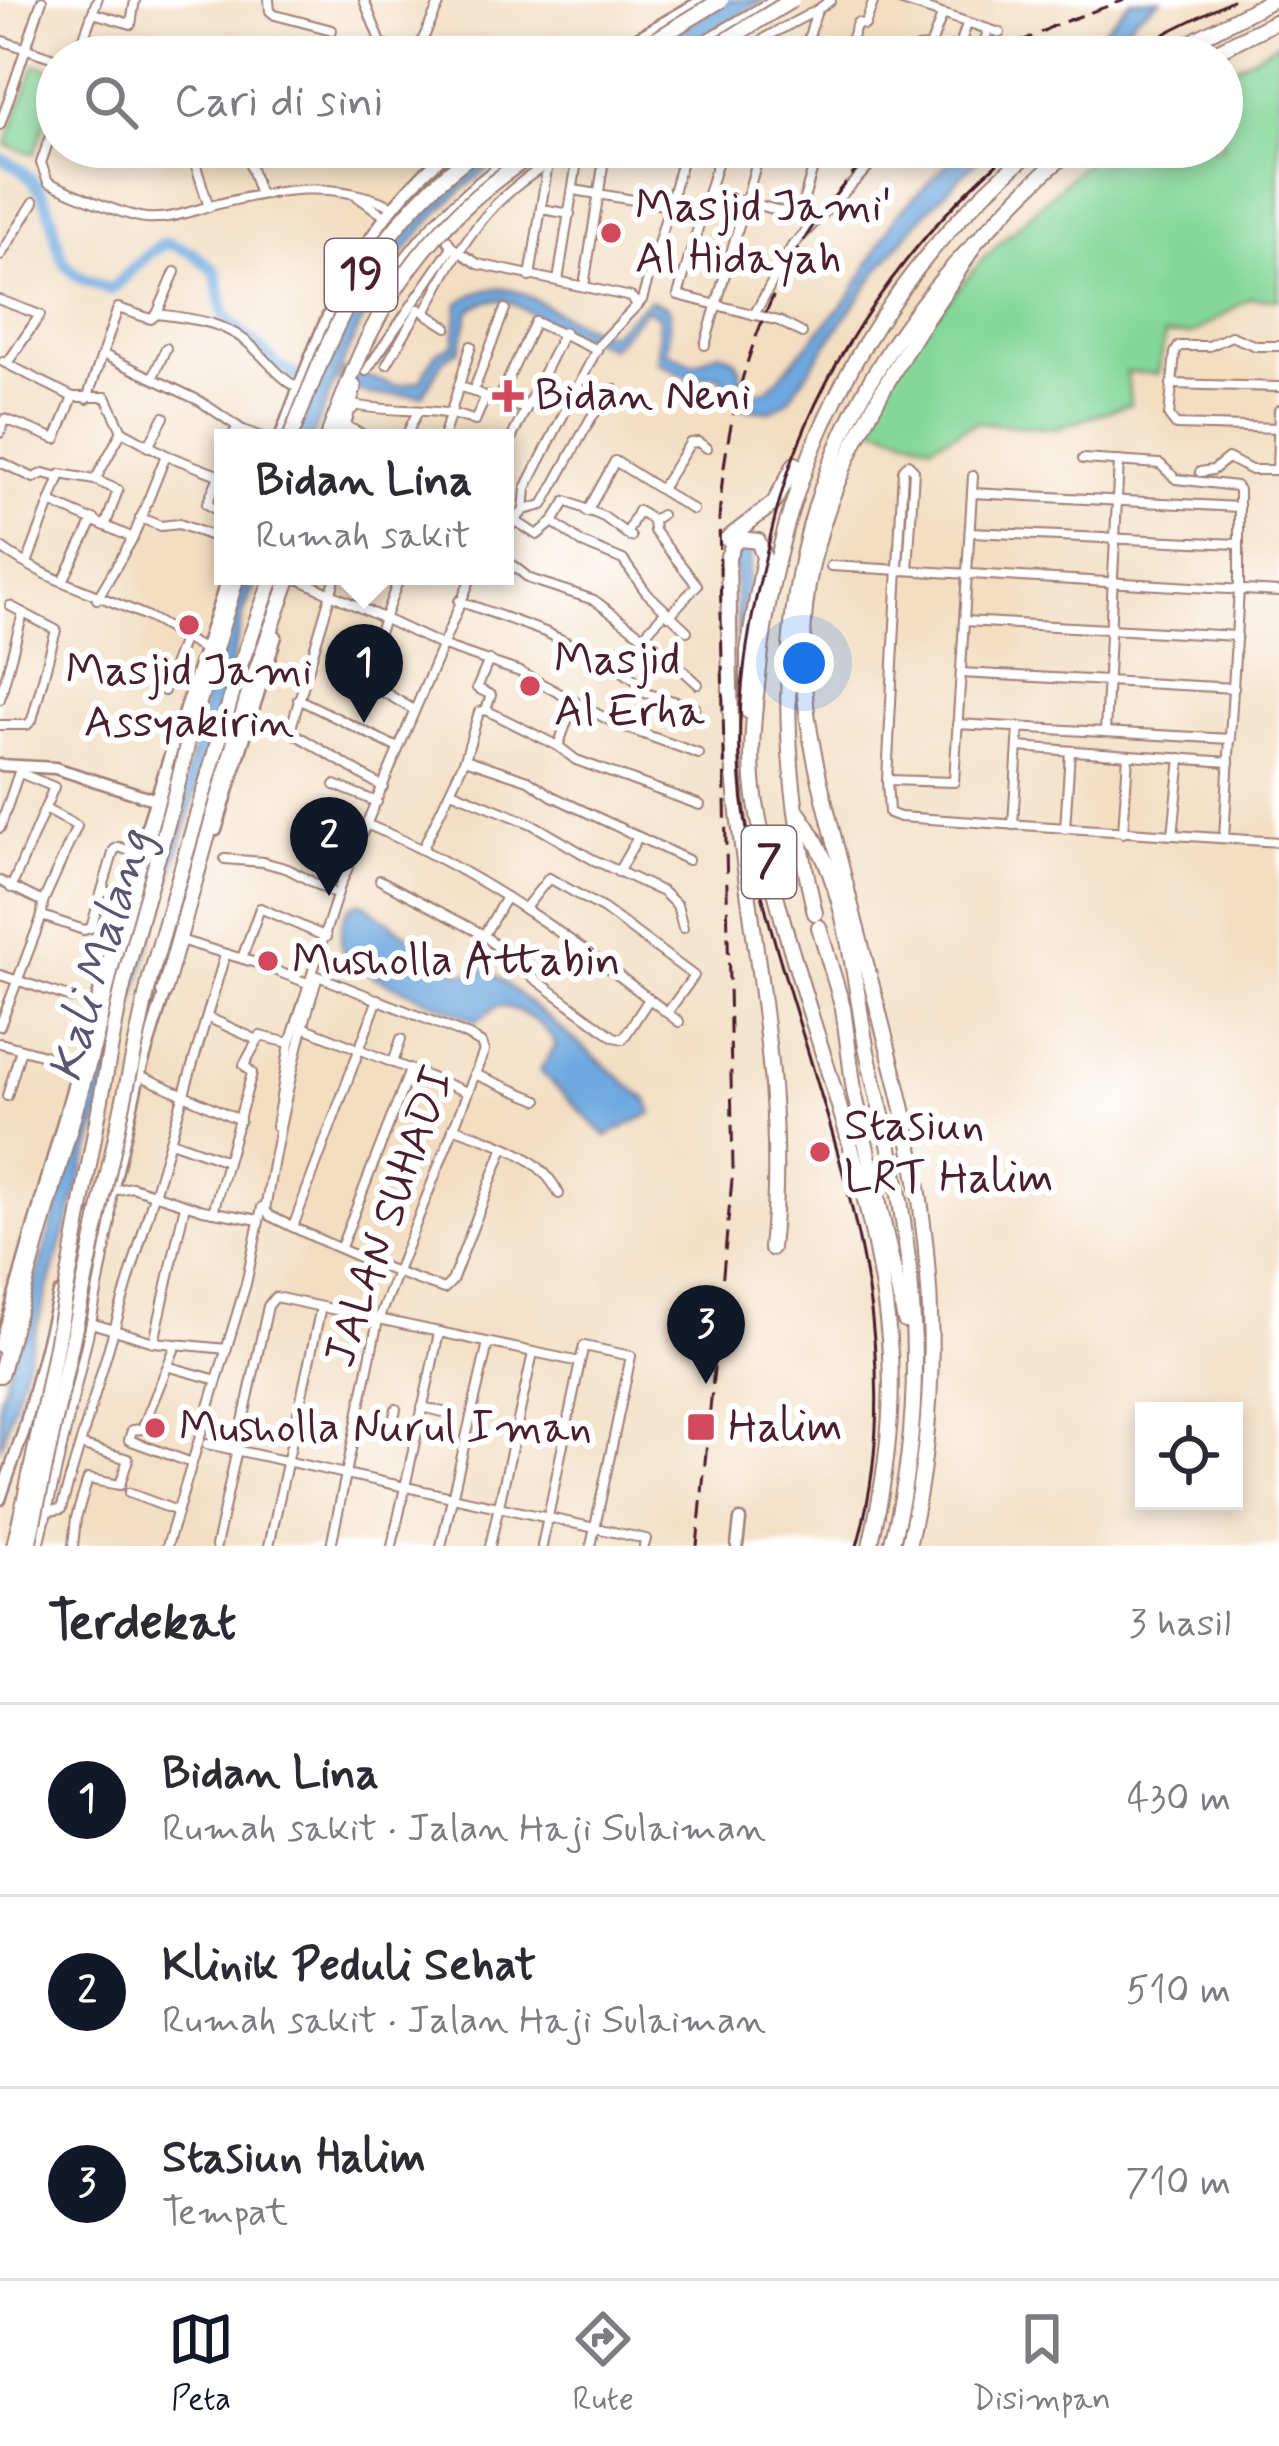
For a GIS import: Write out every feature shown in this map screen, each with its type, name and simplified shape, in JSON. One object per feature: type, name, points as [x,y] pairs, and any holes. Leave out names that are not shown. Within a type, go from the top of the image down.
[{"type":"highway","points":[[662,36],[721,0]]},
{"type":"highway","points":[[730,36],[792,0]]},
{"type":"highway","points":[[1203,36],[1272,0]]},
{"type":"highway","points":[[1243,38],[1279,20]]},
{"type":"highway","name":"19","points":[[292,429],[334,326],[371,260],[458,168]]},
{"type":"highway","name":"19","points":[[331,429],[392,294],[427,242],[474,196],[519,168]]},
{"type":"highway","name":"7","points":[[869,1546],[887,1451],[891,1382],[879,1266],[848,1136],[774,885],[756,803],[752,764],[765,607],[789,508],[832,399],[898,293],[946,233],[1011,168]]},
{"type":"highway","name":"7","points":[[914,1367],[854,1091],[844,1008],[817,920],[796,810],[787,663],[800,557],[813,510],[829,464],[873,375],[928,295],[1053,168]]},
{"type":"highway","points":[[908,1546],[924,1468],[930,1407],[924,1248],[907,1126],[808,736],[803,635],[821,525],[844,462],[875,403],[975,243]]},
{"type":"highway","points":[[344,429],[360,370]]},
{"type":"highway","points":[[760,1227],[771,1196],[770,1141],[727,784],[721,556],[724,542],[781,495],[805,442],[832,399]]},
{"type":"highway","points":[[752,764],[747,673],[764,557],[758,541],[749,538],[734,543],[728,556],[731,702],[736,796],[776,1117],[777,1197],[771,1248]]},
{"type":"highway","points":[[14,1546],[81,1225],[119,1006],[143,900],[231,585]]},
{"type":"highway","points":[[28,1546],[150,978],[241,663],[269,585]]},
{"type":"highway","points":[[164,992],[232,750],[290,585]]},
{"type":"highway","points":[[0,1375],[156,825],[187,745]]},
{"type":"highway","name":"7","points":[[796,810],[825,864],[843,924],[894,1168],[910,1273],[914,1367],[910,1452],[891,1546]]},
{"type":"main road","points":[[649,36],[703,0]]},
{"type":"main road","points":[[290,429],[299,385],[346,275],[390,212],[433,168]]},
{"type":"main road","points":[[0,1346],[4,1309],[138,854],[229,585]]},
{"type":"main road","points":[[0,1499],[66,1268],[112,1191],[139,1075],[290,585]]},
{"type":"main road","points":[[0,766],[55,768],[157,800]]},
{"type":"main road","points":[[736,1546],[740,1520]]},
{"type":"street","points":[[0,125],[42,0]]},
{"type":"street","points":[[85,36],[97,0]]},
{"type":"street","points":[[93,13],[130,25],[135,0]]},
{"type":"street","points":[[269,0],[269,11],[275,15],[332,30]]},
{"type":"street","points":[[364,0],[378,36]]},
{"type":"street","points":[[423,36],[441,0]]},
{"type":"street","points":[[724,36],[773,0]]},
{"type":"street","points":[[852,36],[857,23],[865,25],[874,0]]},
{"type":"street","points":[[899,0],[1000,33]]},
{"type":"street","points":[[768,36],[824,4]]},
{"type":"street","points":[[811,36],[824,4]]},
{"type":"street","points":[[934,36],[942,16]]},
{"type":"street","points":[[963,36],[968,24]]},
{"type":"street","points":[[986,36],[988,30]]},
{"type":"street","points":[[0,40],[36,52]]},
{"type":"street","points":[[43,168],[48,182],[146,218],[314,188],[368,196],[390,212]]},
{"type":"street","points":[[196,168],[208,207]]},
{"type":"street","points":[[251,168],[260,194]]},
{"type":"street","points":[[391,277],[435,221],[494,168]]},
{"type":"street","points":[[387,364],[455,249],[529,168]]},
{"type":"street","points":[[530,277],[544,168]]},
{"type":"street","points":[[558,281],[577,168]]},
{"type":"street","points":[[584,286],[603,168]]},
{"type":"street","points":[[514,525],[524,510],[526,488],[598,347],[638,305],[680,168]]},
{"type":"street","points":[[716,168],[678,295],[791,325],[802,333]]},
{"type":"street","points":[[705,345],[754,168]]},
{"type":"street","points":[[709,192],[799,216],[813,168]]},
{"type":"street","points":[[754,315],[792,246],[868,168]]},
{"type":"street","points":[[574,190],[668,206]]},
{"type":"street","points":[[0,256],[34,202]]},
{"type":"street","points":[[542,209],[570,214]]},
{"type":"street","points":[[435,221],[455,249],[478,264],[631,297],[638,305]]},
{"type":"street","points":[[87,399],[118,307],[152,319],[176,272]]},
{"type":"street","points":[[0,300],[40,316],[3,362],[73,397],[107,398],[122,431],[148,447],[214,473]]},
{"type":"street","points":[[360,370],[420,308]]},
{"type":"street","points":[[420,308],[447,327]]},
{"type":"street","points":[[472,392],[505,309]]},
{"type":"street","points":[[157,314],[218,324],[299,385]]},
{"type":"street","points":[[497,401],[531,324],[538,322],[598,347]]},
{"type":"street","points":[[514,433],[564,332]]},
{"type":"street","points":[[1279,346],[1256,346],[1232,336],[1209,346],[1179,346],[1169,416],[1176,425],[1279,428]]},
{"type":"street","points":[[446,429],[471,346]]},
{"type":"street","points":[[153,377],[166,348]]},
{"type":"street","points":[[104,355],[218,411],[243,429]]},
{"type":"street","points":[[1171,384],[1279,387]]},
{"type":"street","points":[[459,386],[526,410]]},
{"type":"street","points":[[524,510],[543,505],[591,418],[614,389]]},
{"type":"street","points":[[345,429],[354,405],[451,411],[475,421],[487,396]]},
{"type":"street","points":[[0,433],[5,419],[56,439],[73,397]]},
{"type":"street","points":[[1200,472],[1213,470],[1228,458],[1251,470],[1278,470],[1279,410]]},
{"type":"street","points":[[409,429],[418,411]]},
{"type":"street","points":[[148,447],[164,417]]},
{"type":"street","points":[[95,480],[122,431]]},
{"type":"street","points":[[661,489],[690,443],[706,448]]},
{"type":"street","points":[[97,598],[133,538],[166,455]]},
{"type":"street","points":[[1082,459],[1160,464],[1176,479],[1239,490],[1237,636],[1224,838]]},
{"type":"street","points":[[587,512],[614,461],[694,510]]},
{"type":"street","points":[[1105,732],[1118,461]]},
{"type":"street","points":[[0,462],[34,478],[44,473],[62,475],[95,480],[118,490],[106,524]]},
{"type":"street","points":[[907,517],[903,468],[909,464],[914,470],[887,780],[887,807],[893,815],[1279,842]]},
{"type":"street","points":[[28,563],[62,475]]},
{"type":"street","points":[[887,780],[954,782],[973,476]]},
{"type":"street","points":[[972,493],[1239,507]]},
{"type":"street","points":[[517,522],[537,535],[553,522],[565,501],[604,517],[629,535],[638,511],[657,517],[654,531],[697,585],[643,635]]},
{"type":"street","points":[[50,502],[133,538]]},
{"type":"street","points":[[140,518],[161,526],[179,524],[214,537]]},
{"type":"street","points":[[64,581],[94,519]]},
{"type":"street","points":[[553,522],[582,543],[623,560],[687,631]]},
{"type":"street","points":[[970,532],[1238,544]]},
{"type":"street","points":[[0,547],[97,598],[152,619],[204,650]]},
{"type":"street","points":[[514,566],[530,579],[583,593],[643,635],[698,683]]},
{"type":"street","points":[[831,566],[1279,592]]},
{"type":"street","points":[[314,585],[441,645],[520,672],[616,724],[699,754]]},
{"type":"street","points":[[333,585],[290,731],[382,787]]},
{"type":"street","points":[[362,678],[397,585]]},
{"type":"street","points":[[167,1546],[246,1284],[290,1043],[337,895],[466,585]]},
{"type":"street","points":[[459,601],[545,632],[610,663],[638,682],[645,693],[695,707]]},
{"type":"street","points":[[0,725],[36,722],[56,630],[10,606]]},
{"type":"street","points":[[0,699],[23,614]]},
{"type":"street","points":[[964,621],[1237,636]]},
{"type":"street","points":[[164,691],[183,639]]},
{"type":"street","points":[[486,710],[491,695],[477,688],[489,660]]},
{"type":"street","points":[[333,662],[414,710]]},
{"type":"street","points":[[961,673],[1234,688]]},
{"type":"street","points":[[298,698],[398,748]]},
{"type":"street","points":[[558,746],[574,703]]},
{"type":"street","points":[[423,848],[465,759],[478,712],[486,710],[597,769],[700,805]]},
{"type":"street","points":[[957,724],[1231,740]]},
{"type":"street","points":[[1013,825],[1019,727]]},
{"type":"street","points":[[1018,747],[1229,761]]},
{"type":"street","points":[[1065,829],[1070,751]]},
{"type":"street","points":[[1123,833],[1128,754]]},
{"type":"street","points":[[1173,835],[1180,758]]},
{"type":"street","points":[[465,759],[528,780],[551,796],[688,860]]},
{"type":"street","points":[[1,828],[20,769],[54,787],[4,886],[43,902]]},
{"type":"street","points":[[334,785],[377,802]]},
{"type":"street","points":[[451,791],[532,824],[670,897],[683,928]]},
{"type":"street","points":[[0,1026],[42,916],[43,902],[77,825],[45,809]]},
{"type":"street","points":[[368,825],[423,848],[525,908],[679,1022]]},
{"type":"street","points":[[618,872],[638,837]]},
{"type":"street","points":[[42,916],[84,930],[92,928],[116,848],[138,854]]},
{"type":"street","points":[[225,859],[288,868],[337,895]]},
{"type":"street","points":[[321,866],[344,877]]},
{"type":"street","points":[[525,908],[547,878],[604,909],[694,976],[667,1013]]},
{"type":"street","points":[[380,880],[484,935],[520,968],[614,1037],[623,1039],[649,999]]},
{"type":"street","points":[[103,891],[127,897]]},
{"type":"street","points":[[484,935],[506,896]]},
{"type":"street","points":[[242,958],[260,908],[326,937]]},
{"type":"street","points":[[183,941],[310,984]]},
{"type":"street","points":[[49,1511],[61,1509],[225,955]]},
{"type":"street","points":[[0,975],[72,998]]},
{"type":"street","points":[[293,1227],[378,999],[319,976],[302,1028],[266,1205],[269,1214],[293,1227],[440,1288],[449,1285],[504,1147]]},
{"type":"street","name":"JALAN SUHADI","points":[[332,1546],[379,1320],[484,1051],[479,1041],[378,999]]},
{"type":"street","points":[[207,1018],[256,1039],[290,1043]]},
{"type":"street","points":[[302,1028],[466,1091]]},
{"type":"street","points":[[214,1212],[252,1073],[244,1065],[256,1039]]},
{"type":"street","points":[[393,1063],[401,1040]]},
{"type":"street","points":[[0,1043],[44,1054]]},
{"type":"street","points":[[7,1096],[21,1049]]},
{"type":"street","points":[[341,1247],[410,1070]]},
{"type":"street","points":[[474,1074],[538,1100]]},
{"type":"street","points":[[139,1075],[240,1120]]},
{"type":"street","points":[[453,1127],[538,1163],[560,1194]]},
{"type":"street","points":[[171,1141],[227,1161]]},
{"type":"street","points":[[40,1546],[92,1323],[112,1191],[129,1186],[185,1205],[259,1220]]},
{"type":"street","points":[[154,1342],[185,1205]]},
{"type":"street","points":[[216,1546],[273,1298],[580,1362]]},
{"type":"street","points":[[268,1546],[321,1307]]},
{"type":"street","points":[[92,1323],[154,1342],[227,1349]]},
{"type":"street","points":[[392,1546],[439,1333]]},
{"type":"street","points":[[441,1546],[488,1343]]},
{"type":"street","points":[[176,1346],[142,1429],[131,1431],[132,1444],[192,1463]]},
{"type":"street","points":[[542,1546],[584,1346],[631,1356],[591,1546]]},
{"type":"street","points":[[490,1546],[533,1353]]},
{"type":"street","points":[[170,1366],[217,1380]]},
{"type":"street","points":[[422,1407],[447,1413]]},
{"type":"street","points":[[356,1428],[390,1433],[396,1409]]},
{"type":"street","points":[[207,1444],[595,1528],[645,1543]]},
{"type":"street","points":[[73,1546],[88,1479],[120,1485],[129,1464],[128,1459],[80,1445]]},
{"type":"street","points":[[128,1493],[177,1511]]},
{"type":"green space","points":[[1279,42],[1279,299],[1250,298],[1193,334],[1165,335],[1158,374],[1127,372],[1130,404],[1055,429],[977,422],[932,444],[872,426],[886,374],[982,260],[1080,168],[1243,168],[1243,62]]},
{"type":"green space","points":[[35,64],[36,64],[34,154],[6,145]]},
{"type":"water","points":[[728,0],[764,0],[703,36],[671,36]]},
{"type":"water","points":[[1131,0],[1160,0],[1135,17],[1120,36],[1098,36]]},
{"type":"water","points":[[462,168],[490,168],[443,207],[389,273],[349,349],[316,429],[299,429],[347,318],[378,261],[417,208]]},
{"type":"water","points":[[943,168],[969,168],[880,268],[787,401],[771,411],[740,408],[719,375],[689,378],[658,362],[659,316],[646,309],[611,347],[510,302],[491,300],[469,311],[460,348],[443,360],[423,395],[371,395],[339,383],[344,370],[397,386],[420,381],[436,353],[454,344],[458,304],[493,289],[522,294],[610,334],[649,300],[666,306],[670,312],[667,352],[694,364],[719,352],[726,354],[738,364],[742,388],[756,393],[769,389],[851,295],[896,216]]},
{"type":"water","points":[[737,544],[753,546],[738,644],[734,549]]},
{"type":"water","points":[[241,585],[254,585],[0,1450],[0,1399],[193,751],[208,682]]},
{"type":"water","points":[[361,902],[461,974],[488,969],[647,1100],[652,1113],[606,1136],[540,1071],[556,1045],[531,1018],[497,1006],[477,1021],[375,977],[343,953],[345,915]]},
{"type":"waterway","points":[[0,158],[22,170],[37,187],[63,259],[77,275],[110,290],[159,247],[168,243],[193,253],[216,272],[224,316],[278,366],[310,384]]},
{"type":"tram line","points":[[1162,36],[1232,0]]},
{"type":"tram line","points":[[857,1546],[874,1457],[876,1368],[866,1280],[848,1193],[750,846],[741,781],[743,682],[752,617],[776,514],[816,403],[889,283],[949,210],[992,168]]},
{"type":"railway","points":[[1033,36],[1125,0]]},
{"type":"railway","points":[[697,1546],[733,1169],[719,521],[724,468],[733,416],[763,319],[811,229],[859,168]]},
{"type":"place","name":"Masjid Jami' Al Hidayah","points":[[611,233]]},
{"type":"place","name":"Bidan Neni","points":[[508,396]]},
{"type":"place","name":"Masjid Jami Assyakirin","points":[[189,625]]},
{"type":"place","name":"Masjid Al Erha","points":[[530,686]]},
{"type":"place","name":"Bidan Lina","points":[[364,723]]},
{"type":"place","name":"Klinik Peduli Sehat","points":[[329,896]]},
{"type":"place","name":"Musholla Attabin","points":[[268,961]]},
{"type":"place","name":"Stasiun LRT Halim","points":[[820,1152]]},
{"type":"place","name":"Stasiun Halim","points":[[706,1384]]},
{"type":"place","name":"Halim","points":[[701,1427]]},
{"type":"place","name":"Musholla Nurul Iman","points":[[155,1428]]},
{"type":"water label","name":"Kali Malang","points":[[101,956]]}]
